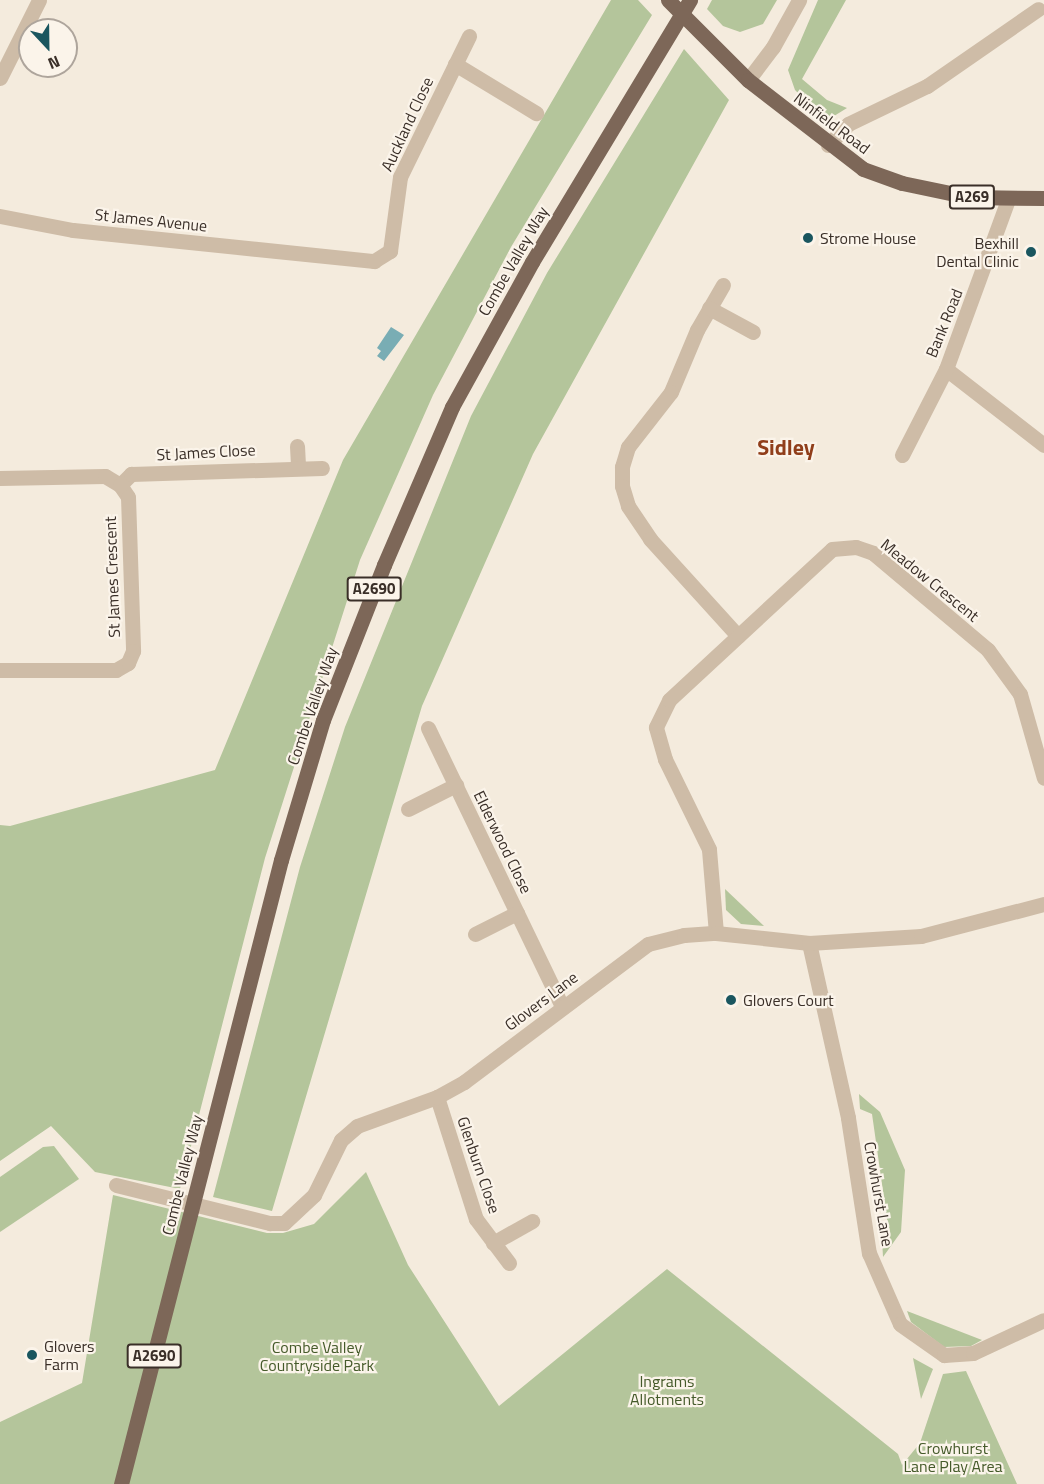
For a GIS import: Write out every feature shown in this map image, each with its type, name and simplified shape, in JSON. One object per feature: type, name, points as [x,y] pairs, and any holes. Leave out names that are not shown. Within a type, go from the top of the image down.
[{"type":"main road","name":"A269","points":[[669,0],[700,34],[748,80]]},
{"type":"main road","name":"Combe Valley Way","points":[[121,1484],[281,860],[323,720],[384,565],[452,407],[532,262],[690,0]]},
{"type":"main road","name":"Ninfield Road","points":[[748,80],[828,145],[863,169],[902,183],[1008,200],[1044,198]]},
{"type":"street","points":[[0,78],[39,0]]},
{"type":"street","points":[[748,80],[773,47],[800,0]]},
{"type":"street","points":[[828,145],[848,124],[927,86],[1038,9]]},
{"type":"street","name":"Auckland Close","points":[[300,254],[374,261],[390,251],[400,177],[469,36]]},
{"type":"street","points":[[455,63],[536,113]]},
{"type":"street","name":"Bank Road","points":[[902,455],[946,369],[1008,200]]},
{"type":"street","name":"St James Avenue","points":[[0,216],[73,230],[300,254]]},
{"type":"street","points":[[723,285],[709,308],[671,392],[628,447],[622,467],[628,507],[669,559],[738,636]]},
{"type":"street","points":[[709,308],[753,332]]},
{"type":"street","points":[[946,369],[1044,445]]},
{"type":"street","points":[[297,446],[298,466]]},
{"type":"street","name":"St James Close","points":[[120,485],[131,474],[298,466],[322,468]]},
{"type":"street","points":[[0,477],[105,476],[120,485]]},
{"type":"street","name":"St James Crescent","points":[[0,670],[116,669],[128,663],[133,651],[128,496],[120,485]]},
{"type":"street","name":"Meadow Crescent","points":[[716,933],[709,849],[665,759],[656,727],[669,700],[832,549],[856,547],[873,553],[988,650],[1020,694],[1044,778]]},
{"type":"street","name":"Elderwood Close","points":[[428,728],[562,1007]]},
{"type":"street","name":"Elderwood Close","points":[[408,809],[456,786]]},
{"type":"street","name":"Glovers Lane","points":[[116,1185],[270,1223],[284,1223],[308,1202],[341,1140],[357,1126],[437,1096],[464,1082],[648,944],[684,935],[716,933],[809,943],[921,936],[1044,904]]},
{"type":"street","name":"Elderwood Close","points":[[475,934],[517,913]]},
{"type":"street","name":"Crowhurst Lane","points":[[809,943],[848,1118],[869,1253],[900,1324],[944,1355],[973,1353],[1044,1320]]},
{"type":"street","name":"Glenburn Close","points":[[437,1096],[476,1219],[508,1263]]},
{"type":"street","name":"Glenburn Close","points":[[493,1243],[532,1221]]},
{"type":"green space","points":[[611,0],[638,0],[652,15],[511,247],[433,395],[360,560],[265,858],[180,1189],[95,1172],[51,1126],[0,1161],[0,825],[10,826],[215,770],[343,460]]},
{"type":"green space","points":[[712,0],[777,0],[763,24],[740,32],[723,26],[707,9]]},
{"type":"green space","points":[[818,0],[846,0],[802,79],[827,100],[847,108],[826,121],[795,90],[788,70]]},
{"type":"green space","points":[[684,49],[729,100],[533,454],[422,706],[272,1211],[213,1197],[300,867],[345,727],[471,416],[547,273]]},
{"type":"green space","points":[[725,889],[764,926],[741,924],[726,910]]},
{"type":"green space","points":[[859,1094],[880,1112],[905,1170],[901,1232],[883,1257],[882,1239],[889,1233],[872,1114],[860,1109]]},
{"type":"green space","points":[[54,1146],[79,1179],[0,1232],[0,1177],[43,1147]]},
{"type":"green space","points":[[366,1172],[408,1265],[499,1406],[667,1269],[898,1454],[902,1465],[920,1443],[943,1374],[966,1371],[1017,1484],[0,1484],[0,1422],[82,1383],[113,1195],[267,1233],[283,1233],[314,1224]]},
{"type":"green space","points":[[907,1311],[982,1340],[971,1346],[944,1347],[911,1322]]},
{"type":"green space","points":[[913,1358],[933,1369],[921,1399]]},
{"type":"water","points":[[391,327],[404,335],[384,361],[377,356],[381,351],[377,348]]},
{"type":"place","name":"Strome House","points":[[808,238]]},
{"type":"place","name":"Bexhill Dental Clinic","points":[[1031,252]]},
{"type":"place","name":"Glovers Court","points":[[731,1000]]},
{"type":"place","name":"Glovers Farm","points":[[32,1355]]},
{"type":"district","name":"Sidley","points":[[786,448]]},
{"type":"park label","name":"Combe Valley Countryside Park","points":[[317,1356]]},
{"type":"park label","name":"Ingrams Allotments","points":[[667,1390]]},
{"type":"park label","name":"Crowhurst Lane Play Area","points":[[953,1457]]}]
